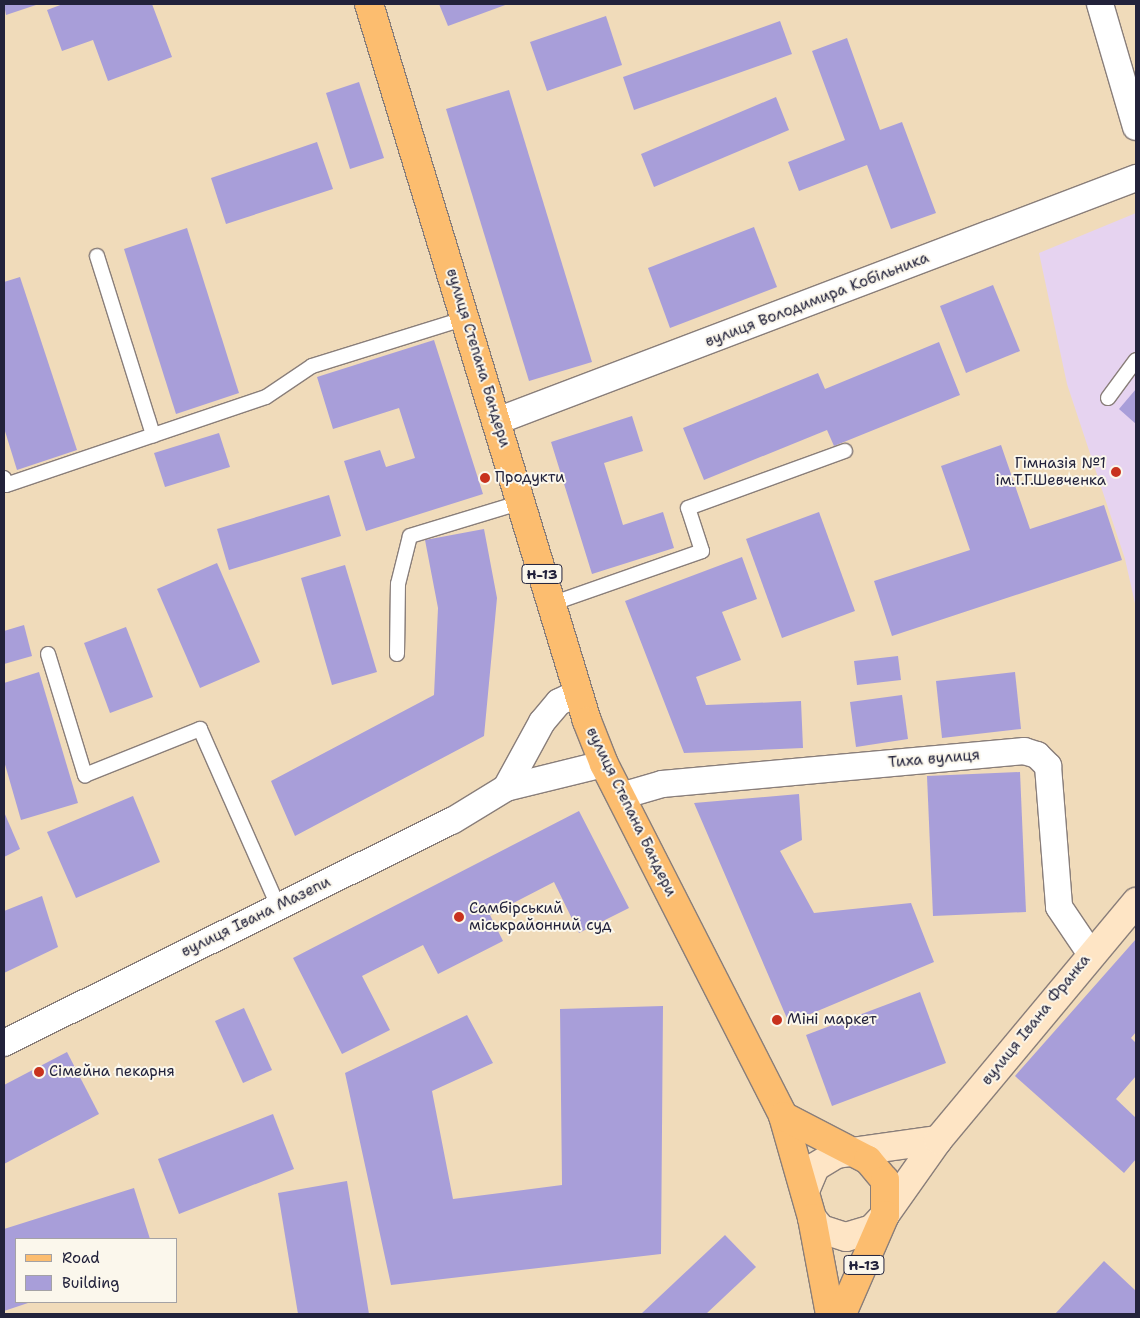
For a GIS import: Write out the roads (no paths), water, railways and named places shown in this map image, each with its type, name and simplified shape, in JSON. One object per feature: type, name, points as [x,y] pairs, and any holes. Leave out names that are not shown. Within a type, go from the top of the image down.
[{"type":"main road","name":"вулиця Степана Бандери","points":[[369,4],[522,502],[550,604],[578,693],[604,764],[783,1116],[805,1191]]},
{"type":"main road","name":"вулиця Івана Франка","points":[[842,1314],[885,1216],[938,1140],[1090,953],[1136,902]]},
{"type":"main road","name":"Н-13","points":[[783,1116],[851,1151]]},
{"type":"main road","points":[[805,1191],[815,1167],[837,1154],[938,1140]]},
{"type":"main road","name":"вулиця Івана Франка","points":[[812,1218],[827,1232],[846,1237],[872,1228],[885,1216],[885,1180],[868,1160],[851,1151]]},
{"type":"main road","name":"Н-13","points":[[805,1191],[830,1314]]},
{"type":"street","points":[[1100,4],[1136,127]]},
{"type":"street","name":"вулиця Володимира Кобільника","points":[[497,421],[1136,178]]},
{"type":"street","name":"вулиця Івана Мазепи","points":[[506,788],[542,722],[559,702],[578,693]]},
{"type":"street","name":"Тиха вулиця","points":[[621,796],[672,783],[1024,751],[1037,755],[1048,766],[1059,907],[1090,953]]},
{"type":"street","name":"вулиця Івана Мазепи","points":[[4,1043],[452,821],[506,788],[604,764]]},
{"type":"lane","points":[[97,256],[153,435]]},
{"type":"lane","points":[[4,478],[6,485],[266,397],[312,366],[466,318]]},
{"type":"lane","points":[[1108,398],[1136,360]]},
{"type":"lane","points":[[550,604],[702,551],[688,508],[846,451]]},
{"type":"lane","points":[[397,654],[398,584],[410,536],[522,502]]},
{"type":"lane","points":[[48,654],[85,775],[200,729],[278,906]]},
{"type":"place","name":"Гімназія №1 ім.Т.Г.Шевченка","points":[[1116,472]]},
{"type":"place","name":"Продукти","points":[[485,478]]},
{"type":"place","name":"Самбірський міськрайонний суд","points":[[459,917]]},
{"type":"place","name":"Міні маркет","points":[[777,1020]]},
{"type":"place","name":"Сімейна пекарня","points":[[39,1072]]}]
